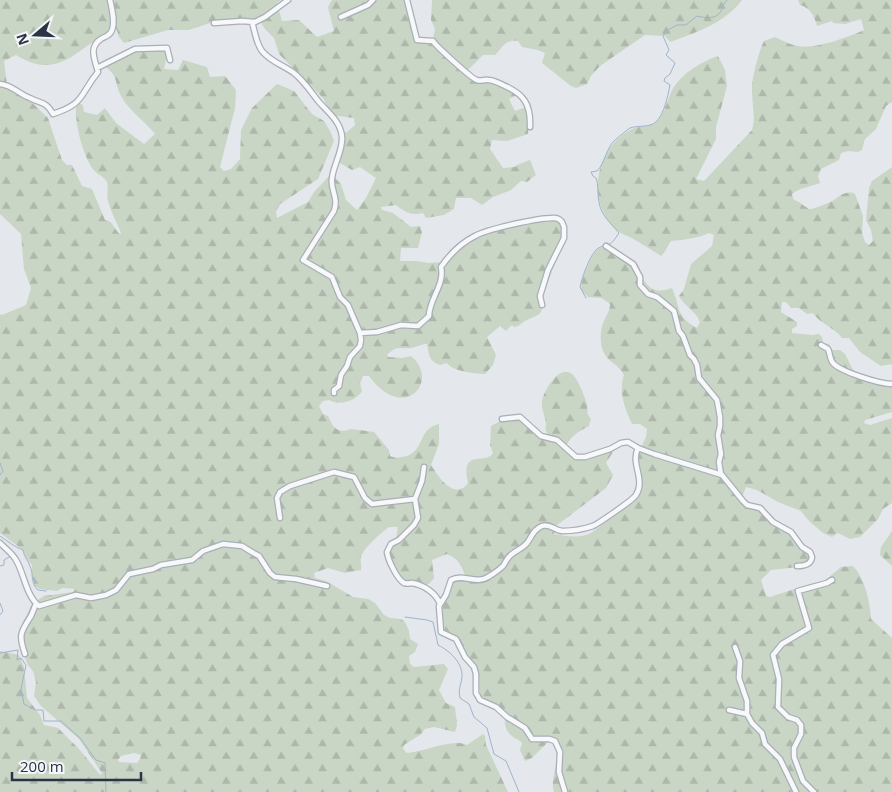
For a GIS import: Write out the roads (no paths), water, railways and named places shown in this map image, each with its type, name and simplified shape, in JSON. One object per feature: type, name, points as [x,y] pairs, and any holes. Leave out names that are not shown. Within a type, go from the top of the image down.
[{"type":"street","points":[[0,84],[8,84],[29,98],[43,102],[53,114],[72,107],[84,94],[90,81],[98,72],[93,49],[95,44],[110,34],[112,30],[113,21],[110,0]]},
{"type":"street","points":[[214,23],[252,22],[265,17],[288,0]]},
{"type":"street","points":[[341,17],[368,5],[373,0]]},
{"type":"street","points":[[406,0],[417,40],[433,41],[442,52],[451,57],[473,79],[479,81],[488,80],[517,91],[525,99],[528,107],[530,127]]},
{"type":"street","points":[[252,22],[259,46],[264,53],[280,66],[293,72],[305,84],[330,112],[342,134],[342,146],[332,179],[337,203],[334,211],[303,260],[332,277],[340,297],[348,306],[360,333],[360,346],[350,357],[341,375],[339,386],[334,390],[334,393]]},
{"type":"street","points":[[96,68],[135,49],[167,48],[170,60]]},
{"type":"street","points":[[360,333],[377,332],[401,325],[418,326],[424,322],[429,316],[429,309],[441,282],[441,268],[450,255],[471,238],[485,231],[533,220],[555,218],[562,222],[564,238],[548,270],[540,296],[542,305]]},
{"type":"street","points":[[606,246],[633,264],[640,277],[640,285],[644,290],[666,303],[676,314],[679,332],[683,336],[690,355],[698,365],[699,378],[719,405],[720,426],[718,435],[721,454],[719,462],[721,475],[743,501],[751,506],[760,508],[773,522],[791,532],[802,547],[810,552],[811,561],[806,565],[797,566]]},
{"type":"street","points":[[821,345],[828,348],[831,361],[837,367],[879,383],[892,384]]},
{"type":"street","points":[[502,419],[520,416],[541,436],[557,440],[576,457],[585,457],[628,442],[654,454],[721,475]]},
{"type":"street","points":[[565,792],[559,772],[560,756],[558,744],[549,738],[532,739],[525,728],[506,717],[496,707],[480,700],[476,693],[474,667],[465,657],[456,639],[443,634],[440,630],[438,610],[453,578],[459,577],[477,581],[490,576],[504,566],[510,555],[527,543],[539,527],[545,525],[562,531],[594,525],[633,499],[640,485],[640,475],[635,464],[638,448]]},
{"type":"street","points":[[424,467],[422,481],[415,499],[418,518],[406,534],[388,548],[388,557],[392,568],[404,583],[431,591],[437,597],[440,604]]},
{"type":"street","points":[[280,518],[277,498],[280,492],[290,486],[334,472],[354,478],[365,498],[372,504],[415,499]]},
{"type":"street","points":[[0,543],[16,560],[26,586],[36,604]]},
{"type":"street","points":[[36,604],[44,605],[76,595],[91,598],[106,595],[116,590],[129,574],[153,569],[161,565],[192,560],[202,551],[222,544],[242,546],[255,553],[275,577],[296,579],[327,586]]},
{"type":"street","points":[[814,792],[803,781],[794,757],[794,748],[801,734],[801,725],[797,720],[786,716],[778,707],[779,679],[773,655],[782,644],[809,628],[798,591],[828,583],[832,580]]},
{"type":"street","points":[[25,654],[22,647],[22,630],[36,604]]},
{"type":"street","points":[[735,647],[740,661],[739,678],[747,701],[747,714],[752,724],[760,731],[765,744],[780,759],[796,792]]},
{"type":"street","points":[[729,710],[747,714]]},
{"type":"waterway","points":[[586,298],[580,287],[589,261],[597,249],[610,244],[619,233],[600,207],[597,181],[591,172],[597,171],[600,168],[611,144],[622,134],[630,128],[653,124],[661,114],[670,85],[664,81],[675,63],[666,55],[669,50],[663,36],[668,30],[677,25],[686,25],[697,16],[707,18],[716,16],[727,0]]},
{"type":"waterway","points":[[0,463],[3,471],[0,475]]},
{"type":"waterway","points":[[0,536],[23,550],[31,569],[34,585],[38,590],[46,591]]},
{"type":"waterway","points":[[0,566],[4,565],[4,560],[11,556]]},
{"type":"waterway","points":[[0,603],[3,611],[0,615]]},
{"type":"waterway","points":[[405,617],[433,622],[438,645],[451,654],[458,662],[462,672],[459,689],[460,698],[469,704],[474,717],[487,728],[494,754],[506,761],[519,792]]},
{"type":"waterway","points":[[0,653],[18,650],[17,660],[21,658],[26,665],[21,689],[24,704],[35,710],[43,710],[44,721],[61,721],[80,738],[96,760],[105,763],[106,792]]}]
